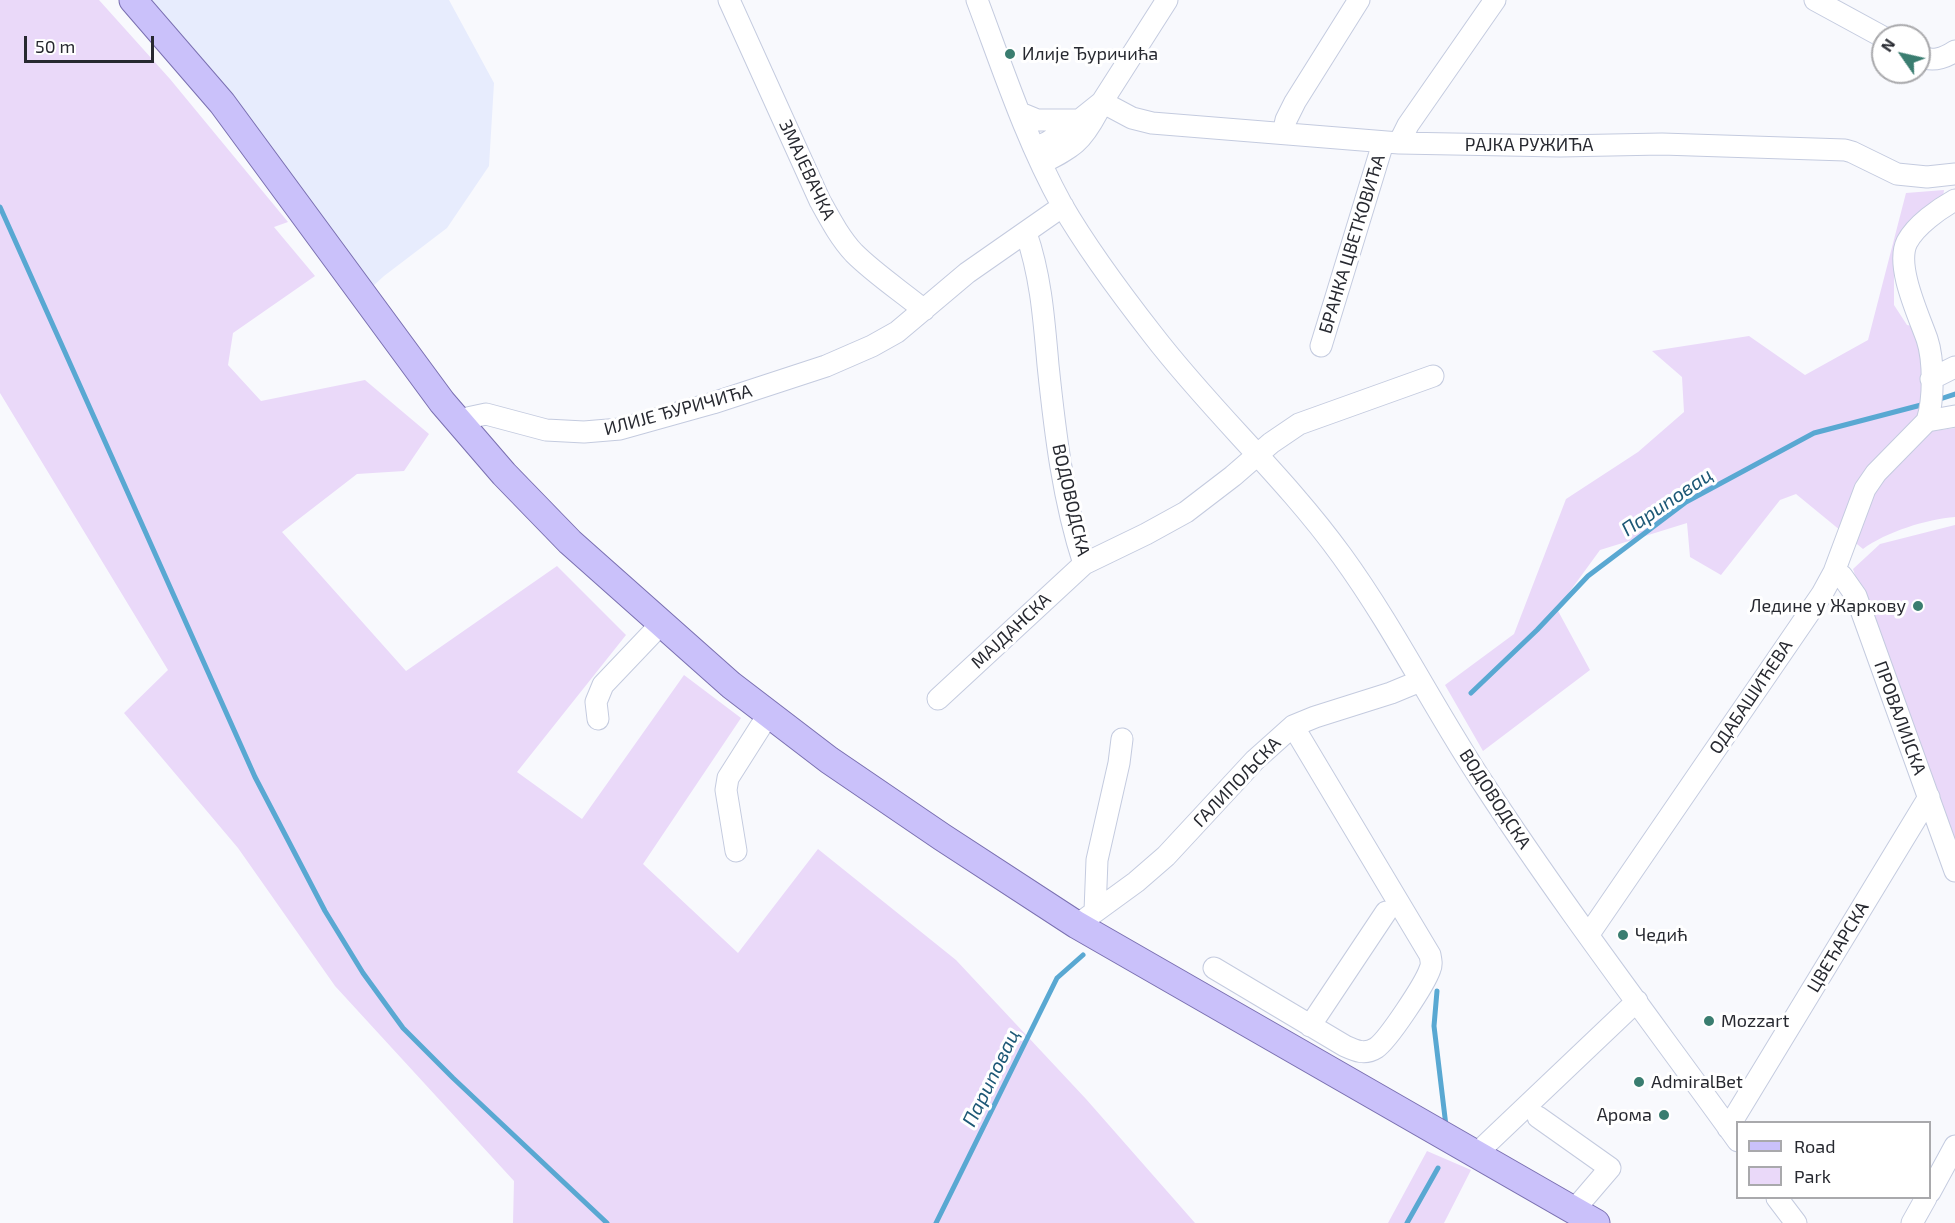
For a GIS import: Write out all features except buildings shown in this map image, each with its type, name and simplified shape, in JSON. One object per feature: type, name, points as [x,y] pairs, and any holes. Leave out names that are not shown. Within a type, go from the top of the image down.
[{"type":"main road","points":[[133,0],[222,104],[458,420],[504,474],[570,542],[661,624],[768,715],[942,837],[1086,918],[1476,1154],[1585,1216]]},
{"type":"street","name":"ЗМАЈЕВАЧКА","points":[[729,0],[834,227],[853,251],[873,270],[924,310]]},
{"type":"street","name":"ВОДОВОДСКА","points":[[977,0],[1020,113],[1063,207],[1154,337],[1258,454],[1345,560],[1362,584],[1483,783],[1733,1135]]},
{"type":"street","points":[[1038,155],[1063,152],[1082,138],[1102,102],[1167,0]]},
{"type":"street","points":[[1283,134],[1286,120],[1295,102],[1359,0]]},
{"type":"street","name":"БРАНКА ЦВЕТКОВИЋА","points":[[1321,346],[1391,143],[1402,134],[1496,0]]},
{"type":"street","points":[[1815,0],[1871,30]]},
{"type":"street","points":[[1931,59],[1938,60],[1955,51]]},
{"type":"street","points":[[1038,155],[1048,142],[1081,120],[1102,102]]},
{"type":"street","name":"РАЈКА РУЖИЋА","points":[[1102,102],[1132,118],[1152,123],[1391,143],[1560,146],[1662,144],[1845,150],[1897,174],[1927,177],[1955,174]]},
{"type":"street","points":[[1020,113],[1029,118],[1044,121],[1081,120]]},
{"type":"street","points":[[1955,200],[1916,230],[1905,248],[1910,298],[1927,340],[1930,356],[1931,386],[1928,418],[1955,416]]},
{"type":"street","name":"ИЛИЈЕ ЂУРИЧИЋА","points":[[458,420],[486,414],[546,430],[596,432],[620,429],[713,403],[826,366],[889,337],[967,273],[1063,207]]},
{"type":"street","name":"ВОДОВОДСКА","points":[[1026,233],[1038,273],[1060,461],[1076,540],[1084,564],[1186,512],[1258,454]]},
{"type":"street","points":[[1931,386],[1955,367]]},
{"type":"street","points":[[1258,454],[1304,422],[1433,376]]},
{"type":"street","name":"ОДАБАШИЋЕВА","points":[[1589,934],[1822,594],[1834,572],[1865,489],[1889,458],[1928,418]]},
{"type":"street","name":"МАЈДАНСКА","points":[[938,699],[1084,564]]},
{"type":"street","name":"ПРОВАЛИЈСКА","points":[[1834,572],[1842,576],[1856,596],[1955,871]]},
{"type":"street","points":[[598,719],[596,702],[603,685],[661,624]]},
{"type":"street","name":"ГАЛИПОЉСКА","points":[[1086,918],[1162,860],[1255,760],[1293,726],[1420,681]]},
{"type":"street","points":[[736,851],[726,790],[728,778],[768,715]]},
{"type":"street","points":[[1214,968],[1310,1026],[1362,1053],[1375,1048],[1384,1041],[1431,968],[1431,961],[1424,945],[1293,726]]},
{"type":"street","points":[[1086,918],[1122,739]]},
{"type":"street","name":"ЦВЕЋАРСКА","points":[[1741,1121],[1929,797]]},
{"type":"street","points":[[1310,1026],[1386,912]]},
{"type":"street","points":[[1476,1154],[1637,1001]]},
{"type":"street","points":[[1538,1117],[1610,1168],[1585,1216]]},
{"type":"street","points":[[1931,1188],[1955,1146]]},
{"type":"street","points":[[1779,1199],[1796,1223]]},
{"type":"street","points":[[1912,1223],[1925,1199]]},
{"type":"shaded area","points":[[143,0],[449,0],[494,83],[489,166],[447,228],[372,287]]},
{"type":"green space","points":[[0,0],[99,0],[170,79],[288,222],[274,227],[315,276],[233,333],[228,365],[261,401],[365,380],[429,434],[404,471],[357,474],[282,532],[406,671],[557,566],[626,635],[517,772],[582,819],[684,675],[741,718],[643,864],[738,953],[818,849],[956,960],[1086,1099],[1195,1223],[513,1223],[514,1181],[335,986],[238,848],[124,713],[168,670],[0,393]]},
{"type":"green space","points":[[1944,190],[1943,197],[1894,262],[1894,305],[1907,325],[1922,328],[1925,432],[1955,428],[1955,517],[1907,527],[1863,549],[1796,494],[1780,500],[1721,575],[1690,557],[1687,523],[1600,550],[1557,609],[1590,670],[1483,751],[1445,685],[1514,634],[1566,499],[1638,452],[1684,412],[1682,377],[1652,351],[1749,336],[1805,375],[1868,340],[1906,193]]},
{"type":"green space","points":[[1955,525],[1955,853],[1897,701],[1853,569],[1880,544]]},
{"type":"green space","points":[[1427,1151],[1471,1170],[1444,1223],[1388,1223]]},
{"type":"waterway","points":[[0,207],[255,777],[325,911],[363,973],[403,1028],[607,1223]]},
{"type":"waterway","name":"Париповац","points":[[1937,400],[1955,394]]},
{"type":"waterway","name":"Париповац","points":[[1471,693],[1537,630],[1588,576],[1686,502],[1814,433],[1925,404]]},
{"type":"waterway","name":"Париповац","points":[[936,1223],[1057,978],[1083,955]]},
{"type":"waterway","points":[[1437,991],[1434,1026],[1446,1126]]},
{"type":"waterway","points":[[1407,1223],[1438,1168]]},
{"type":"place","name":"Илије Ђуричића","points":[[1010,54]]},
{"type":"place","name":"Ледине у Жаркову","points":[[1918,606]]},
{"type":"place","name":"Чедић","points":[[1623,935]]},
{"type":"place","name":"Mozzart","points":[[1709,1021]]},
{"type":"place","name":"AdmiralBet","points":[[1639,1082]]},
{"type":"place","name":"Арома","points":[[1664,1115]]}]
